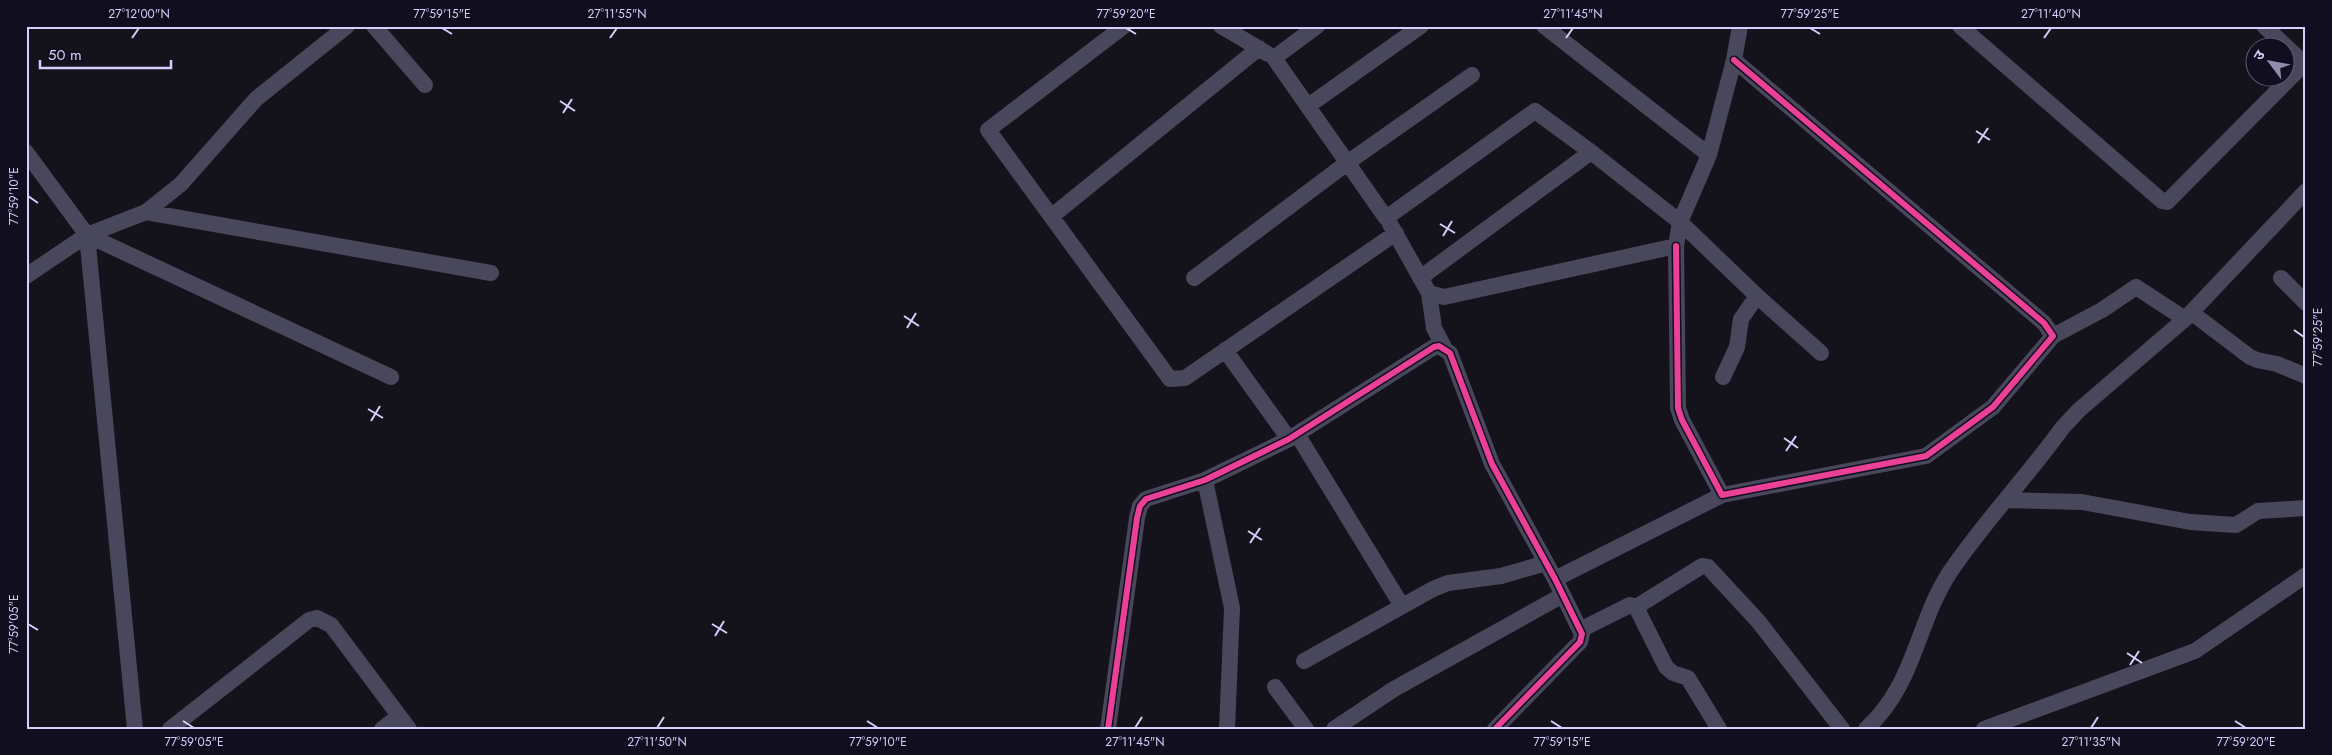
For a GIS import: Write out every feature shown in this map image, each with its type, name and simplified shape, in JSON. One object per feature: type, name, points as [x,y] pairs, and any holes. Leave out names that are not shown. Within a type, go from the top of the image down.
[{"type":"street","points":[[26,276],[87,235],[146,212],[181,184],[256,99],[347,26]]},
{"type":"street","points":[[374,26],[425,85]]},
{"type":"street","points":[[1124,26],[988,130],[1170,379],[1185,378],[1396,233]]},
{"type":"street","points":[[1221,26],[1274,58],[1396,233],[1429,293],[1434,328],[1444,348],[1450,353],[1492,464],[1555,579],[1580,630],[1583,638],[1580,642],[1495,729]]},
{"type":"street","points":[[1274,58],[1317,26]]},
{"type":"street","points":[[1308,106],[1421,26]]},
{"type":"street","points":[[1544,26],[1710,155]]},
{"type":"street","points":[[1722,495],[1682,420],[1678,408],[1676,246],[1680,222],[1710,155],[1734,60],[1740,26]]},
{"type":"street","points":[[1960,26],[2162,201],[2167,202],[2305,64],[2264,26]]},
{"type":"street","points":[[1052,216],[1259,48]]},
{"type":"street","points":[[1734,60],[2044,322],[2053,336]]},
{"type":"street","points":[[1194,278],[1347,163],[1472,75]]},
{"type":"street","points":[[1386,218],[1532,112],[1539,113],[1680,222],[1757,296],[1821,353]]},
{"type":"street","points":[[26,152],[87,235],[391,377]]},
{"type":"street","points":[[1420,278],[1590,152]]},
{"type":"street","points":[[1866,729],[1890,703],[1902,683],[1916,645],[1949,574],[2063,427],[2079,410],[2189,316],[2306,191]]},
{"type":"street","points":[[146,212],[491,273]]},
{"type":"street","points":[[87,235],[135,729]]},
{"type":"street","points":[[1429,293],[1444,297],[1676,246]]},
{"type":"street","points":[[2281,278],[2306,303]]},
{"type":"street","points":[[1555,579],[1722,495],[1926,456],[1993,408],[2053,336],[2102,310],[2136,287],[2189,316],[2250,357],[2277,364],[2306,376]]},
{"type":"street","points":[[1723,377],[1737,347],[1741,319],[1757,296]]},
{"type":"street","points":[[1108,729],[1140,506],[1146,499],[1205,480],[1293,437],[1434,347],[1444,348]]},
{"type":"street","points":[[1225,350],[1293,437],[1402,606]]},
{"type":"street","points":[[1205,480],[1232,608],[1227,729]]},
{"type":"street","points":[[2008,500],[2082,502],[2190,522],[2236,525],[2258,512],[2306,508]]},
{"type":"street","points":[[1304,661],[1402,606],[1448,583],[1501,576],[1546,563]]},
{"type":"street","points":[[1636,607],[1702,566],[1708,568],[1758,621],[1842,729]]},
{"type":"street","points":[[1991,728],[2195,651],[2304,578]]},
{"type":"street","points":[[1334,729],[1394,689],[1563,595]]},
{"type":"street","points":[[1580,630],[1630,605],[1636,607],[1666,667],[1673,673],[1688,678],[1719,729]]},
{"type":"street","points":[[170,729],[309,620],[317,618],[331,624],[404,722],[382,729]]},
{"type":"street","points":[[1275,687],[1306,729]]},
{"type":"cycle path","points":[[1676,246],[1678,408],[1682,420],[1722,495],[1926,456],[1993,407],[2053,336],[2044,323],[1734,60]]},
{"type":"cycle path","points":[[1108,729],[1137,518],[1140,506],[1146,499],[1205,480],[1289,439],[1434,347],[1439,346],[1450,353],[1492,464],[1555,579],[1582,634],[1580,642],[1495,729]]}]
